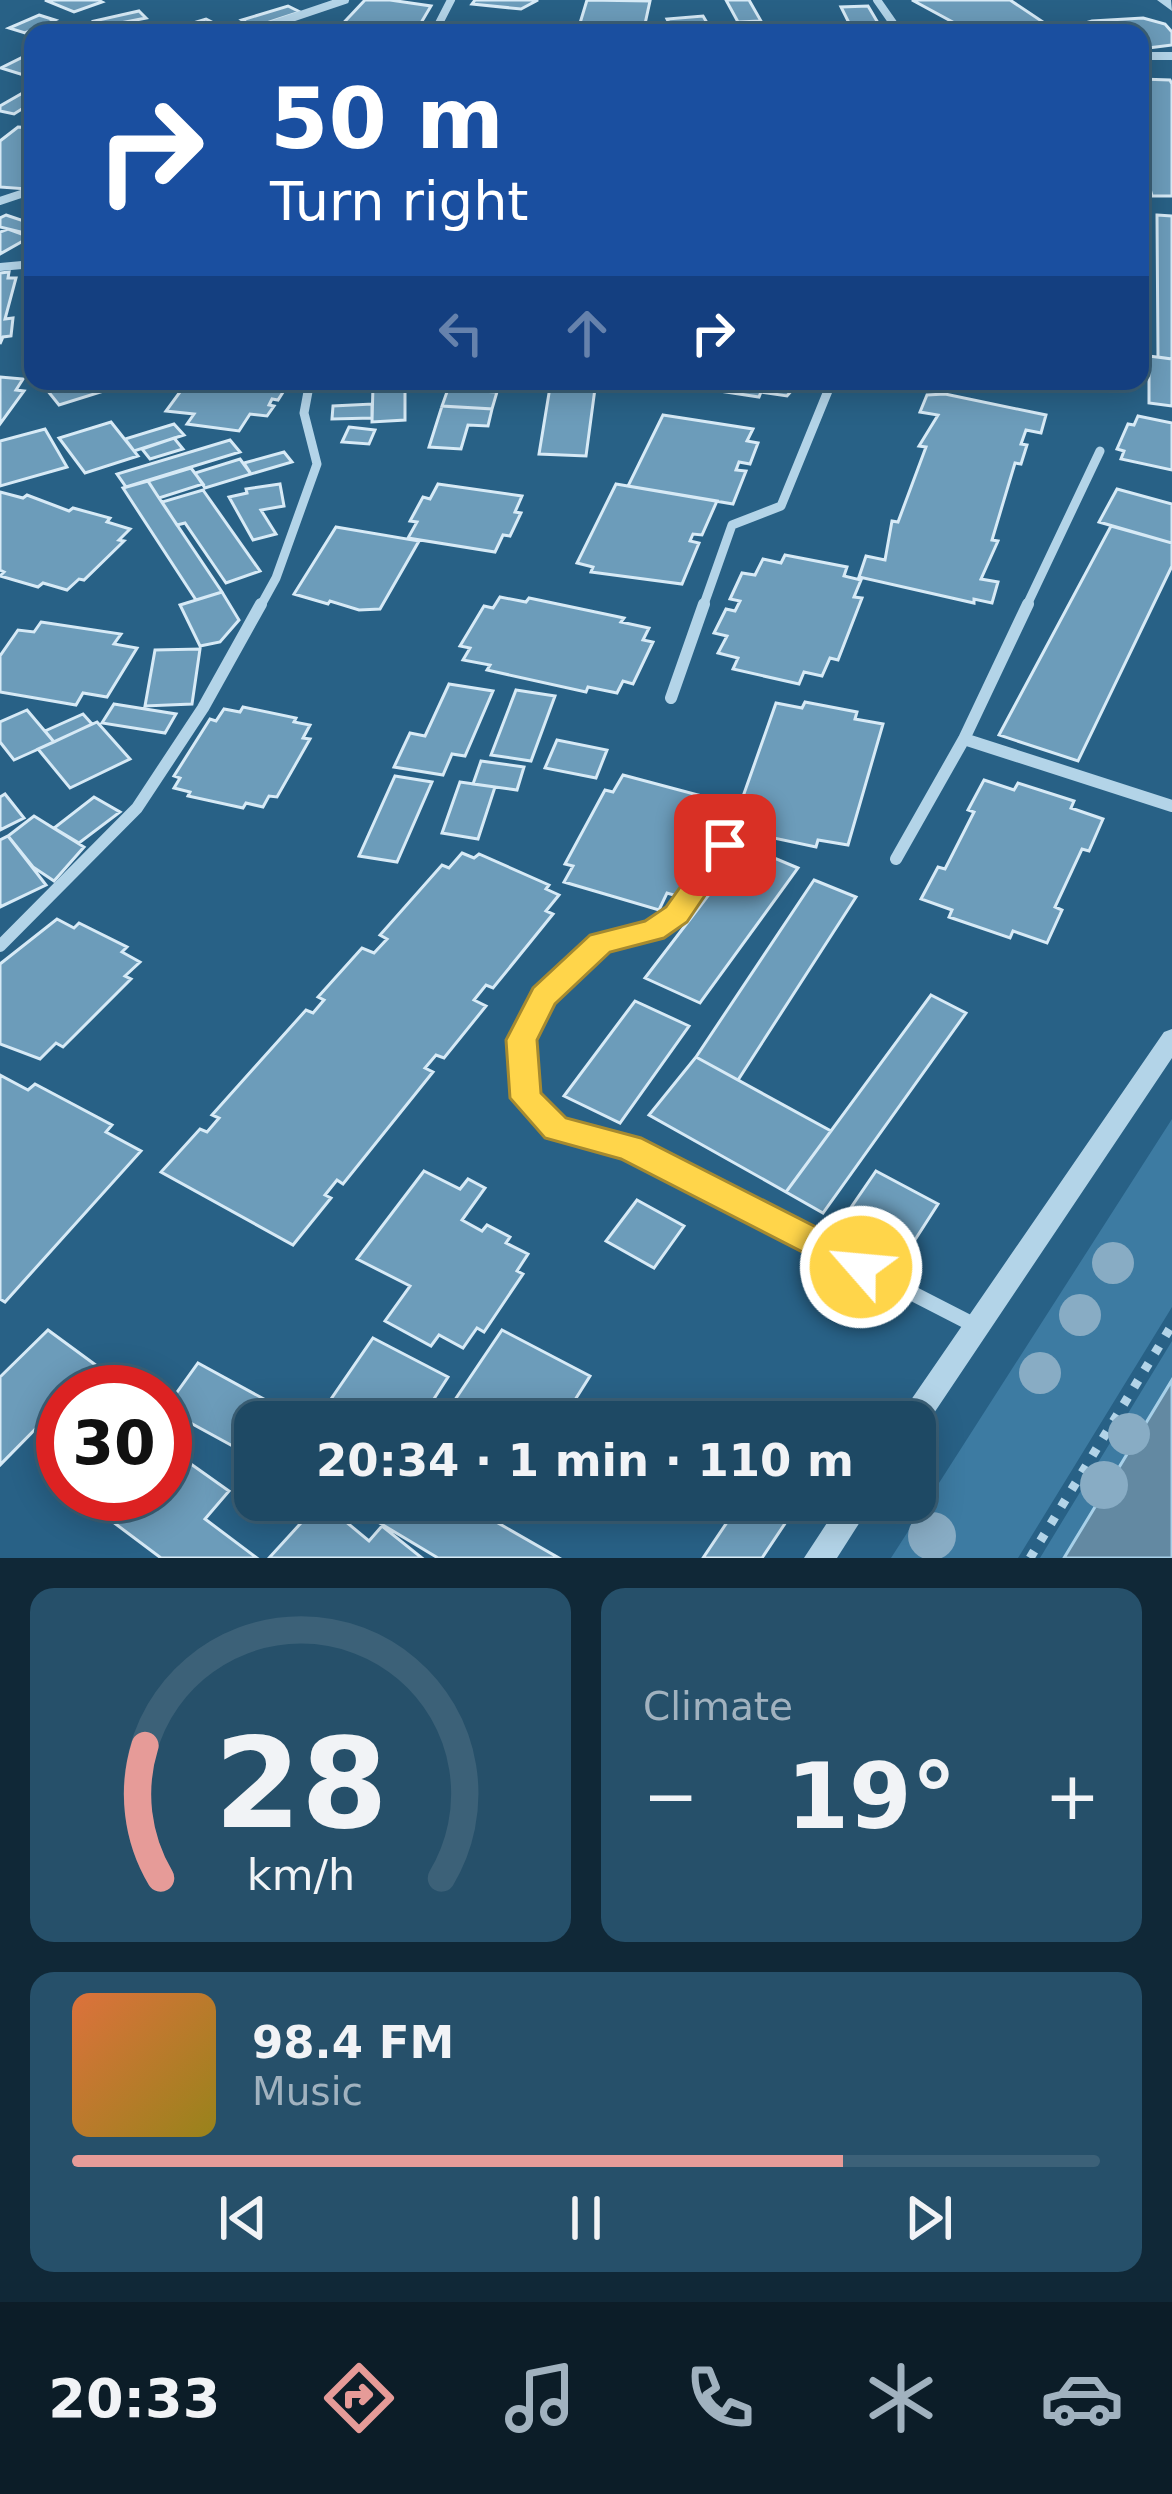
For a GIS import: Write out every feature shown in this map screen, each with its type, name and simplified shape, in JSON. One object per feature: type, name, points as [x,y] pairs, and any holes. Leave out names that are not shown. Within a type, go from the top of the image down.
[{"type":"street","points":[[275,24],[345,0]]},
{"type":"street","points":[[1162,0],[1172,7]]},
{"type":"street","points":[[0,946],[137,808],[203,708],[277,578],[317,464],[304,413],[308,390]]},
{"type":"street","points":[[671,698],[732,525],[781,506],[828,390]]},
{"type":"street","points":[[896,859],[964,739],[1100,451]]},
{"type":"street","points":[[964,739],[1172,806]]},
{"type":"street","points":[[725,845],[677,914],[654,930],[601,943],[544,996],[521,1040],[526,1098],[556,1129],[629,1148],[977,1326]]},
{"type":"street","points":[[926,1401],[1172,1039]]},
{"type":"street","points":[[820,1558],[845,1521]]},
{"type":"path","points":[[1030,1558],[1172,1325]]},
{"type":"shaded area","points":[[1172,1119],[1172,1307],[1018,1558],[891,1558],[915,1521],[936,1521],[936,1488]]},
{"type":"shaded area","points":[[1172,1341],[1172,1380],[1064,1558],[1040,1558]]},
{"type":"shaded area","points":[[1172,1380],[1172,1558],[1064,1558]]},
{"type":"building","points":[[45,0],[98,0],[102,2],[74,12]]},
{"type":"building","points":[[365,0],[431,6],[420,24],[342,24]]},
{"type":"building","points":[[475,0],[538,0],[521,9],[472,4]]},
{"type":"building","points":[[587,0],[650,1],[645,24],[580,24]]},
{"type":"building","points":[[726,0],[749,0],[761,21],[738,22]]},
{"type":"building","points":[[912,0],[1010,0],[1046,24],[956,24]]},
{"type":"building","points":[[288,6],[300,12],[263,24],[242,20]]},
{"type":"building","points":[[868,6],[879,24],[850,24],[841,7]]},
{"type":"building","points":[[139,11],[146,18],[115,24],[94,21]]},
{"type":"building","points":[[39,15],[55,20],[24,24],[24,33],[9,28]]},
{"type":"building","points":[[703,16],[708,24],[670,24],[667,19]]},
{"type":"building","points":[[1143,18],[1165,24],[1172,32],[1172,45],[1149,48],[1149,24],[1082,24]]},
{"type":"building","points":[[24,56],[24,75],[1,68]]},
{"type":"building","points":[[1149,79],[1170,80],[1172,196],[1152,196]]},
{"type":"building","points":[[24,92],[24,108],[14,114],[0,111],[0,106]]},
{"type":"building","points":[[24,127],[24,189],[0,187],[0,141]]},
{"type":"building","points":[[6,215],[24,221],[24,233],[0,227],[0,218]]},
{"type":"building","points":[[1157,215],[1172,216],[1172,359],[1158,357]]},
{"type":"building","points":[[8,229],[24,235],[24,240],[0,254],[0,232]]},
{"type":"building","points":[[9,272],[8,278],[16,278],[5,319],[13,318],[11,336],[3,337],[0,344],[0,273]]},
{"type":"building","points":[[1149,356],[1172,359],[1172,406],[1149,403]]},
{"type":"building","points":[[0,377],[23,379],[16,390],[24,391],[0,424]]},
{"type":"building","points":[[47,390],[107,390],[59,405]]},
{"type":"building","points":[[181,390],[284,390],[278,400],[272,399],[269,405],[274,406],[267,416],[250,414],[239,431],[187,424],[194,414],[166,411]]},
{"type":"building","points":[[373,390],[405,390],[405,420],[372,422]]},
{"type":"building","points":[[448,390],[497,392],[492,409],[442,406]]},
{"type":"building","points":[[550,390],[595,390],[586,456],[539,454]]},
{"type":"building","points":[[714,390],[792,390],[787,396],[761,392],[759,397]]},
{"type":"building","points":[[945,394],[1046,415],[1041,433],[1026,430],[1021,444],[1027,445],[1021,464],[1015,463],[992,540],[998,541],[981,579],[998,582],[992,603],[859,577],[866,556],[885,560],[892,521],[898,522],[926,447],[919,446],[938,415],[920,412],[927,395]]},
{"type":"building","points":[[372,404],[372,418],[332,419],[333,406]]},
{"type":"building","points":[[442,406],[492,409],[488,426],[468,425],[461,449],[429,447]]},
{"type":"building","points":[[663,415],[753,429],[747,441],[758,443],[750,464],[739,462],[736,470],[746,471],[733,504],[628,486]]},
{"type":"building","points":[[1138,416],[1172,423],[1172,470],[1121,459],[1124,451],[1117,449],[1128,424],[1134,425]]},
{"type":"building","points":[[111,422],[138,456],[85,473],[59,438]]},
{"type":"building","points":[[174,424],[184,435],[134,451],[125,439]]},
{"type":"building","points":[[349,427],[375,430],[369,444],[342,442]]},
{"type":"building","points":[[45,429],[67,467],[0,486],[0,441]]},
{"type":"building","points":[[174,438],[183,449],[150,459],[142,449]]},
{"type":"building","points":[[230,440],[240,452],[126,487],[117,474]]},
{"type":"building","points":[[284,452],[292,462],[251,474],[244,463]]},
{"type":"building","points":[[240,459],[251,474],[205,488],[195,473]]},
{"type":"building","points":[[191,468],[203,484],[159,498],[148,481]]},
{"type":"building","points":[[148,481],[222,592],[196,600],[123,488]]},
{"type":"building","points":[[280,484],[284,506],[261,510],[276,534],[253,540],[229,497]]},
{"type":"building","points":[[438,484],[522,496],[515,512],[521,513],[510,536],[503,535],[495,552],[408,538],[417,522],[410,521],[423,497],[430,499]]},
{"type":"building","points":[[616,484],[717,501],[702,535],[693,534],[690,541],[699,543],[682,584],[591,572],[593,567],[577,563]]},
{"type":"building","points":[[1117,489],[1172,504],[1172,543],[1099,522]]},
{"type":"building","points":[[203,490],[260,571],[226,583],[185,523],[177,525],[162,502]]},
{"type":"building","points":[[0,492],[110,518],[107,522],[130,529],[84,580],[67,590],[43,583],[38,587],[0,576],[4,572],[0,570]]},
{"type":"building","points":[[1111,526],[1172,543],[1172,566],[1078,761],[999,735]]},
{"type":"building","points":[[336,527],[419,541],[380,609],[359,610],[294,594]]},
{"type":"building","points":[[785,555],[847,567],[844,576],[861,580],[854,597],[862,598],[838,660],[830,658],[822,676],[804,672],[799,684],[733,669],[738,658],[718,653],[727,636],[714,633],[726,609],[735,611],[740,601],[730,599],[742,573],[755,575],[763,559],[781,563]]},
{"type":"building","points":[[222,592],[239,620],[220,642],[200,646],[180,605]]},
{"type":"building","points":[[500,597],[526,602],[529,598],[624,618],[621,622],[649,628],[643,640],[653,642],[633,684],[623,681],[617,693],[588,687],[586,692],[487,670],[490,665],[463,660],[470,648],[460,646],[484,606],[493,608]]},
{"type":"building","points":[[41,622],[121,634],[114,644],[137,648],[107,697],[83,693],[76,705],[0,692],[0,656],[18,630],[34,632]]},
{"type":"building","points":[[200,649],[192,704],[145,706],[155,650]]},
{"type":"building","points":[[449,684],[493,691],[465,756],[452,754],[443,775],[394,767],[410,733],[425,736]]},
{"type":"building","points":[[516,690],[555,696],[531,761],[491,755]]},
{"type":"building","points":[[805,702],[857,712],[855,719],[883,724],[848,845],[818,840],[816,847],[760,835],[762,828],[734,822],[776,703],[802,708]]},
{"type":"building","points":[[114,704],[176,714],[165,733],[102,723]]},
{"type":"building","points":[[243,707],[310,725],[303,738],[310,739],[277,797],[269,796],[263,807],[246,803],[243,808],[188,796],[190,792],[174,788],[180,778],[174,776],[210,719],[216,721],[224,709],[240,712]]},
{"type":"building","points":[[27,710],[54,742],[14,760],[0,742],[0,722]]},
{"type":"building","points":[[83,714],[92,724],[54,742],[45,731]]},
{"type":"building","points":[[97,722],[130,759],[70,788],[38,749]]},
{"type":"building","points":[[557,740],[607,750],[596,778],[545,768]]},
{"type":"building","points":[[481,761],[524,767],[517,790],[473,784]]},
{"type":"building","points":[[623,775],[713,799],[705,817],[714,819],[677,896],[667,893],[659,910],[564,882],[573,866],[565,864],[605,790],[613,792]]},
{"type":"building","points":[[395,776],[432,782],[397,862],[359,856]]},
{"type":"building","points":[[984,780],[1014,790],[1018,783],[1074,801],[1071,808],[1103,819],[1089,851],[1082,849],[1055,907],[1062,910],[1047,943],[1013,931],[1010,938],[949,917],[952,910],[921,899],[938,867],[945,869],[974,812],[968,810]]},
{"type":"building","points":[[460,782],[495,787],[478,839],[442,833]]},
{"type":"building","points":[[5,794],[24,818],[0,830],[0,797]]},
{"type":"building","points":[[94,797],[120,812],[79,843],[54,828]]},
{"type":"building","points":[[34,816],[84,847],[54,881],[33,867],[8,836]]},
{"type":"building","points":[[8,836],[46,885],[0,907],[0,840]]},
{"type":"building","points":[[746,846],[798,868],[700,1003],[645,978]]},
{"type":"building","points":[[462,853],[474,858],[479,854],[549,885],[546,889],[559,895],[546,911],[553,914],[493,988],[486,985],[474,1000],[486,1006],[444,1058],[436,1055],[425,1068],[433,1072],[343,1184],[337,1180],[325,1195],[331,1198],[293,1245],[161,1172],[200,1129],[207,1132],[219,1118],[212,1115],[306,1010],[313,1013],[324,1000],[318,997],[362,948],[374,953],[387,939],[380,935],[442,865],[449,868]]},
{"type":"building","points":[[814,880],[856,897],[738,1080],[696,1057]]},
{"type":"building","points":[[57,919],[74,928],[79,923],[127,947],[122,952],[140,962],[125,976],[131,979],[63,1047],[56,1043],[40,1059],[0,1044],[0,964]]},
{"type":"building","points":[[931,995],[966,1013],[823,1213],[786,1192]]},
{"type":"building","points":[[635,1001],[689,1026],[620,1123],[564,1096]]},
{"type":"building","points":[[696,1057],[831,1131],[786,1192],[649,1115]]},
{"type":"building","points":[[0,1075],[28,1090],[35,1084],[112,1125],[106,1132],[141,1151],[5,1302],[0,1299]]},
{"type":"building","points":[[424,1171],[460,1189],[468,1179],[485,1188],[462,1220],[482,1231],[487,1225],[510,1237],[506,1243],[528,1254],[517,1271],[523,1274],[484,1332],[477,1328],[463,1348],[439,1335],[431,1346],[385,1321],[410,1286],[357,1259]]},
{"type":"building","points":[[876,1171],[938,1204],[902,1260],[839,1225]]},
{"type":"building","points":[[637,1200],[684,1226],[654,1268],[606,1241]]},
{"type":"building","points":[[48,1330],[96,1365],[36,1365],[36,1428],[0,1465],[0,1377]]},
{"type":"building","points":[[502,1330],[590,1376],[574,1401],[454,1401]]},
{"type":"building","points":[[373,1338],[448,1377],[433,1401],[330,1401]]},
{"type":"building","points":[[198,1363],[268,1401],[234,1401],[234,1447],[192,1424],[192,1371]]},
{"type":"building","points":[[192,1465],[229,1491],[205,1519],[257,1558],[161,1558],[113,1522],[192,1521]]},
{"type":"building","points":[[303,1521],[345,1521],[369,1541],[382,1526],[422,1558],[269,1558]]},
{"type":"building","points":[[376,1521],[499,1521],[559,1558],[438,1558]]},
{"type":"building","points":[[728,1521],[786,1522],[762,1558],[703,1558]]},
{"type":"route","points":[[725,845],[677,914],[654,930],[601,943],[544,996],[521,1040],[526,1098],[556,1129],[629,1148],[861,1267]]}]
